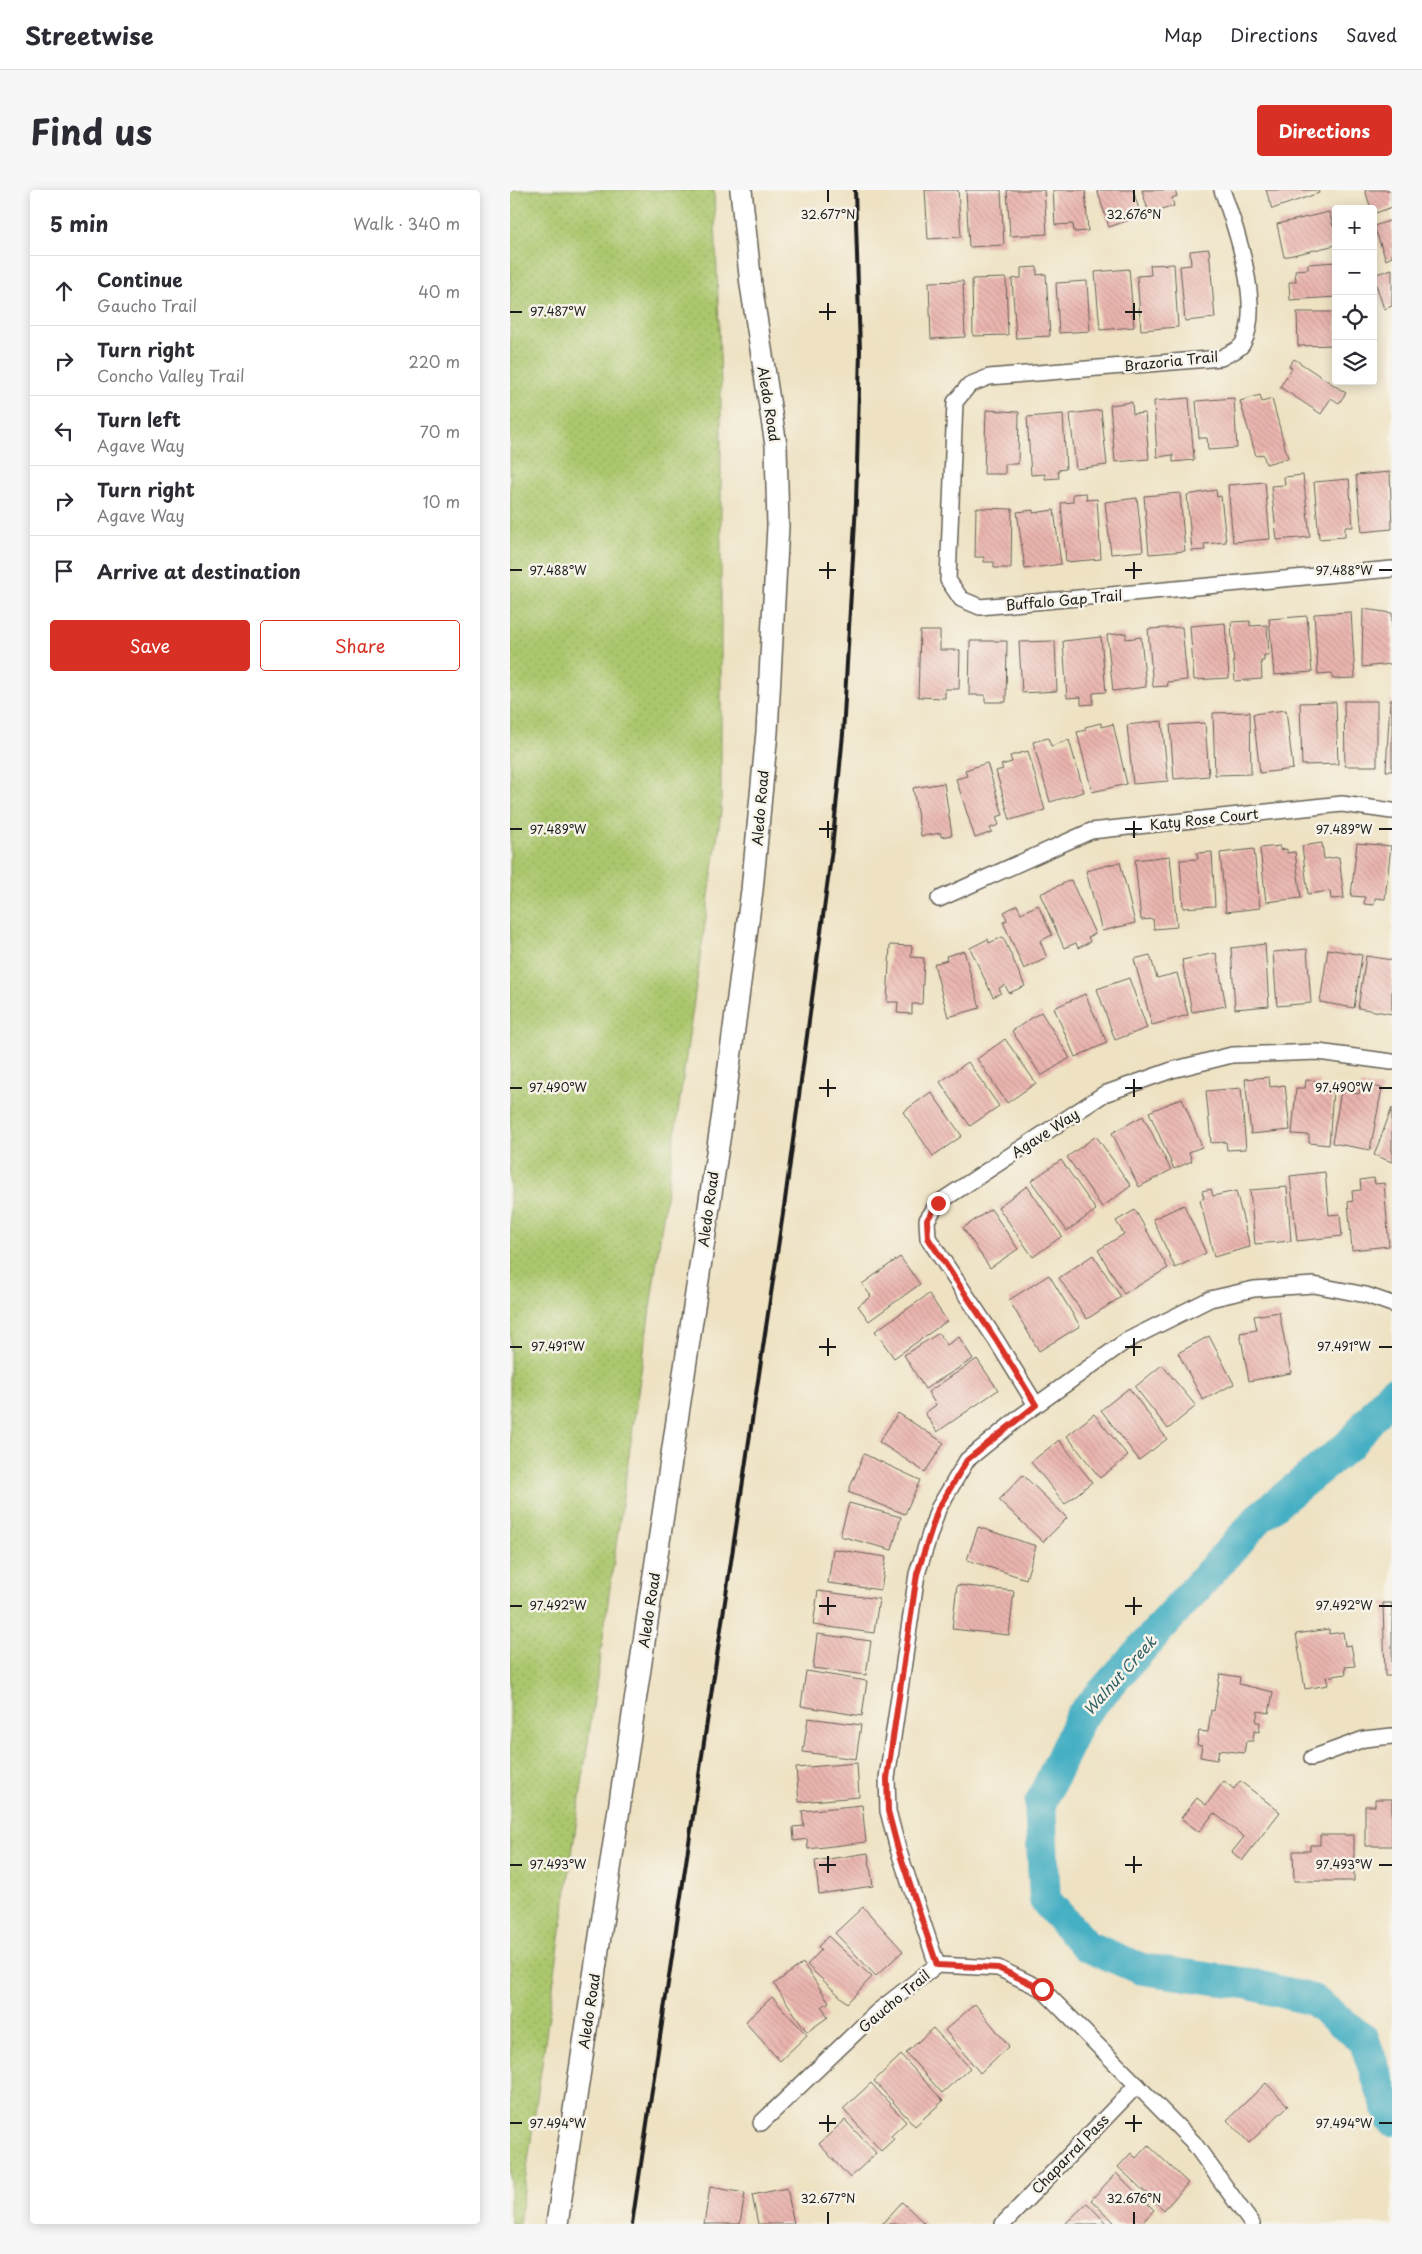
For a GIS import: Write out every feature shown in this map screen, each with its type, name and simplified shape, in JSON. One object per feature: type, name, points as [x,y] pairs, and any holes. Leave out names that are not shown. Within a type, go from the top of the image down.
[{"type":"street","name":"Aledo Road","points":[[557,2224],[723,1113],[752,890],[765,752],[778,526],[776,445],[751,285],[741,190]]},
{"type":"street","name":"Brazoria Trail","points":[[969,385],[989,377],[1221,358],[1242,345],[1251,322],[1251,297],[1232,215],[1222,190]]},
{"type":"street","name":"Buffalo Gap Trail","points":[[969,385],[954,402],[948,580],[961,599],[980,608],[1392,569]]},
{"type":"street","name":"Katy Rose Court","points":[[939,899],[1091,831],[1342,804],[1392,811]]},
{"type":"street","name":"Agave Way","points":[[1036,1405],[991,1332],[928,1238],[927,1220],[938,1203],[1104,1094],[1172,1070],[1232,1056],[1318,1052],[1392,1062]]},
{"type":"street","points":[[937,1965],[898,1849],[888,1811],[887,1778],[917,1574],[938,1509],[967,1460],[1036,1405],[1126,1341],[1210,1299],[1254,1289],[1314,1285],[1366,1295],[1392,1304]]},
{"type":"street","points":[[1312,1758],[1364,1739],[1392,1736]]},
{"type":"street","name":"Gaucho Trail","points":[[761,2123],[877,2012],[937,1965],[998,1968],[1042,1989],[1193,2142],[1252,2224]]},
{"type":"street","name":"Chaparral Pass","points":[[1003,2224],[1137,2085]]},
{"type":"green space","points":[[510,190],[714,190],[721,384],[721,812],[519,2224],[510,2224]]},
{"type":"building","points":[[925,190],[958,190],[961,237],[928,239]]},
{"type":"building","points":[[966,190],[1001,190],[1004,245],[969,247]]},
{"type":"building","points":[[1007,190],[1044,190],[1047,234],[1010,236]]},
{"type":"building","points":[[1053,190],[1085,190],[1088,231],[1074,232],[1073,224],[1055,225]]},
{"type":"building","points":[[1097,190],[1133,190],[1141,216],[1109,227]]},
{"type":"building","points":[[1142,190],[1175,190],[1177,196],[1172,198],[1174,206],[1149,214]]},
{"type":"building","points":[[1266,190],[1318,190],[1319,193],[1272,209]]},
{"type":"building","points":[[1365,190],[1392,190],[1392,207],[1377,213],[1377,205],[1370,205]]},
{"type":"building","points":[[1329,212],[1332,222],[1332,246],[1284,257],[1277,224]]},
{"type":"building","points":[[1392,220],[1392,257],[1386,260],[1377,234],[1377,225]]},
{"type":"building","points":[[1209,249],[1215,318],[1185,321],[1180,266],[1191,265],[1190,251]]},
{"type":"building","points":[[1332,262],[1332,297],[1290,300],[1289,282],[1296,282],[1295,270],[1308,269],[1308,264]]},
{"type":"building","points":[[1174,264],[1178,327],[1141,330],[1137,276],[1151,275],[1150,265]]},
{"type":"building","points":[[1037,267],[1037,275],[1046,274],[1050,336],[1016,338],[1012,279],[1021,278],[1021,268]]},
{"type":"building","points":[[1129,269],[1134,327],[1100,330],[1095,272]]},
{"type":"building","points":[[1392,269],[1392,306],[1384,309],[1377,287],[1377,274]]},
{"type":"building","points":[[1006,278],[1008,335],[973,336],[972,279]]},
{"type":"building","points":[[963,281],[965,337],[931,339],[929,282]]},
{"type":"building","points":[[1087,281],[1090,331],[1059,333],[1056,283]]},
{"type":"building","points":[[1297,312],[1332,312],[1332,345],[1298,346]]},
{"type":"building","points":[[1294,359],[1346,393],[1339,403],[1331,398],[1321,414],[1280,387],[1292,368],[1289,366]]},
{"type":"building","points":[[1260,395],[1262,402],[1272,399],[1288,458],[1266,464],[1263,454],[1256,456],[1240,401]]},
{"type":"building","points":[[1189,398],[1194,460],[1173,462],[1173,455],[1157,457],[1154,401]]},
{"type":"building","points":[[1234,398],[1237,448],[1208,450],[1207,438],[1199,438],[1196,401]]},
{"type":"building","points":[[1132,402],[1133,414],[1145,413],[1149,459],[1115,462],[1110,405]]},
{"type":"building","points":[[986,410],[1019,412],[1018,464],[1005,464],[1005,474],[984,474]]},
{"type":"building","points":[[1101,410],[1107,465],[1076,469],[1070,414]]},
{"type":"building","points":[[1063,414],[1066,469],[1058,470],[1059,478],[1045,479],[1045,474],[1031,475],[1027,417]]},
{"type":"building","points":[[1390,472],[1392,529],[1362,532],[1356,475]]},
{"type":"building","points":[[1303,475],[1310,537],[1277,540],[1271,486],[1285,485],[1284,477]]},
{"type":"building","points":[[1349,479],[1353,527],[1345,527],[1345,537],[1319,539],[1314,482]]},
{"type":"building","points":[[1265,482],[1270,539],[1233,542],[1228,485]]},
{"type":"building","points":[[1216,490],[1217,497],[1221,496],[1226,542],[1204,544],[1205,550],[1192,551],[1187,495]]},
{"type":"building","points":[[1086,493],[1087,500],[1097,499],[1101,559],[1066,562],[1061,503],[1073,502],[1073,494]]},
{"type":"building","points":[[1180,493],[1185,551],[1149,554],[1144,496]]},
{"type":"building","points":[[1137,498],[1143,551],[1111,554],[1105,502]]},
{"type":"building","points":[[976,508],[1012,509],[1011,568],[994,568],[994,562],[984,562],[984,557],[975,557]]},
{"type":"building","points":[[1033,510],[1033,513],[1054,510],[1061,564],[1025,569],[1017,512]]},
{"type":"building","points":[[1363,609],[1392,613],[1392,664],[1362,667]]},
{"type":"building","points":[[1351,612],[1355,678],[1333,679],[1332,673],[1318,674],[1314,614]]},
{"type":"building","points":[[1307,616],[1312,672],[1274,675],[1269,619]]},
{"type":"building","points":[[1250,621],[1250,626],[1267,625],[1269,655],[1264,655],[1264,661],[1261,661],[1262,679],[1235,681],[1231,622]]},
{"type":"building","points":[[1225,623],[1229,678],[1194,680],[1190,626]]},
{"type":"building","points":[[1182,627],[1187,680],[1167,682],[1168,686],[1153,687],[1148,629]]},
{"type":"building","points":[[920,631],[940,631],[940,650],[960,650],[959,689],[945,689],[945,698],[918,697]]},
{"type":"building","points":[[1126,633],[1126,639],[1141,637],[1146,687],[1113,691],[1107,635]]},
{"type":"building","points":[[1101,637],[1106,692],[1093,693],[1093,704],[1081,705],[1081,697],[1067,698],[1063,641]]},
{"type":"building","points":[[970,641],[1007,641],[1006,702],[985,702],[985,695],[969,695]]},
{"type":"building","points":[[1055,641],[1057,691],[1022,693],[1019,642]]},
{"type":"building","points":[[1390,700],[1392,700],[1392,771],[1386,771]]},
{"type":"building","points":[[1344,701],[1377,701],[1377,766],[1345,766]]},
{"type":"building","points":[[1336,702],[1338,764],[1302,765],[1300,703]]},
{"type":"building","points":[[1286,710],[1293,769],[1260,773],[1253,714]]},
{"type":"building","points":[[1250,712],[1251,774],[1215,775],[1213,713]]},
{"type":"building","points":[[1162,721],[1168,781],[1133,784],[1127,725]]},
{"type":"building","points":[[1101,723],[1101,727],[1113,724],[1127,784],[1092,792],[1077,732],[1086,730],[1085,727]]},
{"type":"building","points":[[1205,723],[1209,776],[1174,779],[1170,725]]},
{"type":"building","points":[[1048,738],[1051,746],[1069,740],[1084,792],[1050,802],[1033,742]]},
{"type":"building","points":[[1028,751],[1045,810],[1010,820],[996,771],[1003,769],[1001,765],[1012,762],[1010,756]]},
{"type":"building","points":[[987,763],[1003,815],[996,817],[999,825],[990,828],[992,832],[975,838],[956,779],[967,776],[965,770]]},
{"type":"building","points":[[944,783],[952,835],[941,837],[941,833],[921,836],[913,788]]},
{"type":"building","points":[[1322,843],[1324,859],[1339,857],[1344,898],[1331,899],[1330,891],[1308,894],[1302,846]]},
{"type":"building","points":[[1357,843],[1391,846],[1385,899],[1375,898],[1374,905],[1364,904],[1365,897],[1351,896]]},
{"type":"building","points":[[1280,846],[1280,850],[1287,849],[1287,853],[1295,852],[1301,898],[1266,902],[1260,848]]},
{"type":"building","points":[[1254,849],[1260,908],[1226,912],[1220,853]]},
{"type":"building","points":[[1212,852],[1215,906],[1183,908],[1180,860],[1198,859],[1197,853]]},
{"type":"building","points":[[1170,856],[1177,927],[1154,929],[1153,919],[1141,920],[1135,860]]},
{"type":"building","points":[[1120,862],[1135,923],[1102,931],[1086,871]]},
{"type":"building","points":[[1071,880],[1095,934],[1088,937],[1090,942],[1078,948],[1076,943],[1064,948],[1040,894]]},
{"type":"building","points":[[1017,905],[1021,913],[1038,905],[1052,935],[1040,941],[1047,958],[1024,969],[1003,922],[1007,920],[1004,912]]},
{"type":"building","points":[[1003,937],[1025,986],[1009,993],[1005,985],[999,988],[1001,993],[993,997],[970,948],[988,939],[989,943]]},
{"type":"building","points":[[1265,944],[1269,1006],[1235,1009],[1231,948]]},
{"type":"building","points":[[890,945],[912,946],[911,957],[924,958],[922,1004],[912,1004],[912,1014],[897,1013],[898,1002],[887,1002]]},
{"type":"building","points":[[1307,949],[1311,1003],[1277,1006],[1273,952]]},
{"type":"building","points":[[1328,949],[1362,955],[1354,1008],[1320,1002]]},
{"type":"building","points":[[964,951],[980,1008],[948,1017],[934,964],[947,960],[946,956]]},
{"type":"building","points":[[1216,953],[1226,1006],[1192,1012],[1182,960]]},
{"type":"building","points":[[1150,955],[1157,978],[1177,973],[1188,1015],[1152,1025],[1134,959]]},
{"type":"building","points":[[1366,956],[1392,960],[1392,1014],[1358,1008]]},
{"type":"building","points":[[1129,978],[1147,1028],[1115,1040],[1097,989]]},
{"type":"building","points":[[1085,994],[1107,1043],[1075,1057],[1054,1008]]},
{"type":"building","points":[[1041,1012],[1070,1058],[1041,1076],[1012,1031]]},
{"type":"building","points":[[1005,1039],[1036,1083],[1007,1103],[977,1059]]},
{"type":"building","points":[[968,1062],[999,1106],[970,1126],[940,1082]]},
{"type":"building","points":[[1269,1077],[1270,1087],[1285,1085],[1290,1130],[1251,1134],[1245,1079]]},
{"type":"building","points":[[1306,1080],[1320,1081],[1319,1090],[1333,1091],[1329,1145],[1309,1143],[1309,1135],[1292,1134],[1296,1088],[1305,1088]]},
{"type":"building","points":[[1361,1084],[1382,1088],[1370,1150],[1332,1143],[1341,1091],[1359,1094]]},
{"type":"building","points":[[1241,1088],[1246,1149],[1227,1150],[1226,1142],[1211,1143],[1206,1091]]},
{"type":"building","points":[[931,1092],[962,1136],[933,1156],[903,1112]]},
{"type":"building","points":[[1182,1098],[1202,1147],[1189,1152],[1192,1161],[1174,1169],[1149,1112]]},
{"type":"building","points":[[1392,1108],[1392,1162],[1374,1155]]},
{"type":"building","points":[[1143,1116],[1171,1170],[1139,1187],[1112,1133]]},
{"type":"building","points":[[1096,1136],[1131,1186],[1102,1207],[1067,1157]]},
{"type":"building","points":[[1061,1160],[1096,1210],[1067,1231],[1031,1181]]},
{"type":"building","points":[[1325,1172],[1329,1215],[1340,1214],[1342,1236],[1297,1241],[1290,1176]]},
{"type":"building","points":[[1374,1178],[1375,1184],[1384,1183],[1389,1246],[1352,1250],[1348,1202],[1353,1201],[1352,1191],[1361,1190],[1360,1180]]},
{"type":"building","points":[[1027,1186],[1062,1236],[1033,1257],[998,1207]]},
{"type":"building","points":[[1287,1187],[1291,1241],[1255,1244],[1250,1190]]},
{"type":"building","points":[[1211,1189],[1213,1196],[1236,1191],[1250,1247],[1214,1257],[1200,1200],[1204,1198],[1202,1191]]},
{"type":"building","points":[[1184,1205],[1206,1253],[1175,1268],[1153,1219]]},
{"type":"building","points":[[991,1209],[1018,1249],[990,1268],[963,1228]]},
{"type":"building","points":[[1135,1210],[1168,1268],[1124,1294],[1098,1250],[1124,1234],[1116,1221]]},
{"type":"building","points":[[1093,1255],[1121,1297],[1087,1319],[1059,1278]]},
{"type":"building","points":[[900,1257],[920,1284],[869,1321],[858,1306],[871,1296],[862,1284]]},
{"type":"building","points":[[1049,1275],[1080,1326],[1039,1351],[1009,1300]]},
{"type":"building","points":[[929,1294],[947,1321],[894,1358],[875,1331]]},
{"type":"building","points":[[1279,1312],[1291,1373],[1249,1381],[1240,1333],[1257,1330],[1254,1316]]},
{"type":"building","points":[[939,1333],[947,1345],[959,1337],[973,1359],[925,1389],[904,1355]]},
{"type":"building","points":[[1209,1336],[1234,1384],[1203,1400],[1178,1353]]},
{"type":"building","points":[[977,1359],[998,1390],[937,1432],[925,1413],[936,1405],[928,1392]]},
{"type":"building","points":[[1162,1365],[1196,1406],[1168,1429],[1135,1387]]},
{"type":"building","points":[[1129,1388],[1167,1439],[1139,1460],[1101,1410]]},
{"type":"building","points":[[898,1413],[944,1443],[925,1472],[879,1442]]},
{"type":"building","points":[[1094,1414],[1128,1456],[1100,1478],[1067,1436]]},
{"type":"building","points":[[1059,1440],[1092,1482],[1065,1504],[1031,1462]]},
{"type":"building","points":[[864,1454],[920,1480],[905,1514],[848,1492]]},
{"type":"building","points":[[1023,1475],[1067,1518],[1043,1542],[999,1500]]},
{"type":"building","points":[[849,1503],[901,1517],[892,1550],[840,1536]]},
{"type":"building","points":[[978,1527],[1036,1546],[1026,1579],[967,1560]]},
{"type":"building","points":[[833,1549],[886,1557],[881,1590],[828,1583]]},
{"type":"building","points":[[957,1585],[1014,1591],[1009,1635],[952,1629]]},
{"type":"building","points":[[818,1591],[879,1599],[874,1633],[813,1625]]},
{"type":"building","points":[[1383,1603],[1392,1603],[1392,1676],[1385,1676]]},
{"type":"building","points":[[1329,1629],[1329,1634],[1343,1632],[1345,1646],[1351,1645],[1355,1666],[1345,1667],[1346,1674],[1326,1677],[1328,1685],[1305,1689],[1296,1634]]},
{"type":"building","points":[[817,1634],[871,1641],[866,1675],[813,1668]]},
{"type":"building","points":[[806,1671],[867,1681],[862,1716],[801,1706]]},
{"type":"building","points":[[1220,1674],[1240,1677],[1239,1684],[1273,1692],[1269,1713],[1258,1711],[1256,1722],[1260,1722],[1259,1732],[1254,1731],[1253,1741],[1246,1741],[1244,1753],[1219,1750],[1217,1760],[1200,1757],[1202,1746],[1197,1745],[1199,1731],[1208,1732],[1211,1710],[1214,1711]]},
{"type":"building","points":[[808,1718],[861,1725],[856,1759],[803,1752]]},
{"type":"building","points":[[857,1763],[859,1797],[799,1802],[796,1768]]},
{"type":"building","points":[[1224,1781],[1234,1789],[1240,1781],[1280,1812],[1242,1861],[1232,1852],[1244,1837],[1214,1813],[1199,1832],[1181,1818],[1197,1798],[1206,1805]]},
{"type":"building","points":[[1375,1799],[1392,1799],[1392,1846],[1365,1846],[1365,1806],[1375,1806]]},
{"type":"building","points":[[862,1805],[866,1842],[808,1849],[807,1839],[794,1841],[793,1827],[804,1826],[802,1811]]},
{"type":"building","points":[[1320,1835],[1354,1835],[1354,1881],[1294,1881],[1293,1851],[1310,1851],[1310,1845],[1320,1845]]},
{"type":"building","points":[[868,1853],[873,1886],[819,1894],[815,1861]]},
{"type":"building","points":[[863,1907],[903,1951],[876,1976],[835,1933]]},
{"type":"building","points":[[828,1936],[872,1977],[847,2003],[807,1965],[821,1950],[818,1947]]},
{"type":"building","points":[[803,1963],[829,2002],[822,2007],[828,2017],[807,2032],[774,1984]]},
{"type":"building","points":[[772,1997],[807,2035],[780,2061],[745,2022]]},
{"type":"building","points":[[975,2004],[1009,2046],[980,2073],[945,2030]]},
{"type":"building","points":[[933,2028],[970,2068],[942,2093],[906,2053]]},
{"type":"building","points":[[901,2055],[943,2101],[915,2126],[874,2081]]},
{"type":"building","points":[[871,2083],[906,2122],[891,2136],[894,2139],[881,2151],[843,2109]]},
{"type":"building","points":[[1266,2083],[1288,2106],[1249,2143],[1227,2120]]},
{"type":"building","points":[[845,2120],[876,2153],[850,2178],[819,2144]]},
{"type":"building","points":[[1148,2145],[1188,2183],[1164,2210],[1118,2167],[1131,2153],[1136,2158]]},
{"type":"building","points":[[1116,2173],[1154,2210],[1141,2224],[1116,2224],[1091,2200]]},
{"type":"building","points":[[710,2187],[745,2193],[740,2224],[704,2224]]},
{"type":"building","points":[[787,2188],[794,2224],[758,2224],[752,2195]]},
{"type":"building","points":[[902,2202],[925,2224],[882,2224]]},
{"type":"building","points":[[1087,2203],[1107,2224],[1065,2224]]},
{"type":"waterway","name":"Walnut Creek","points":[[1392,1393],[1349,1445],[1261,1516],[1081,1716],[1040,1804],[1045,1900],[1086,1946],[1142,1969],[1250,1984],[1313,2000],[1364,2040],[1392,2120]]},
{"type":"railway","points":[[632,2224],[785,1200],[832,849],[843,734],[856,503],[860,351],[855,190]]},
{"type":"route","points":[[938,1203],[927,1220],[928,1238],[996,1340],[1036,1405],[967,1460],[938,1509],[917,1574],[899,1685],[887,1778],[888,1811],[898,1849],[937,1965],[998,1968],[1042,1989]]}]
